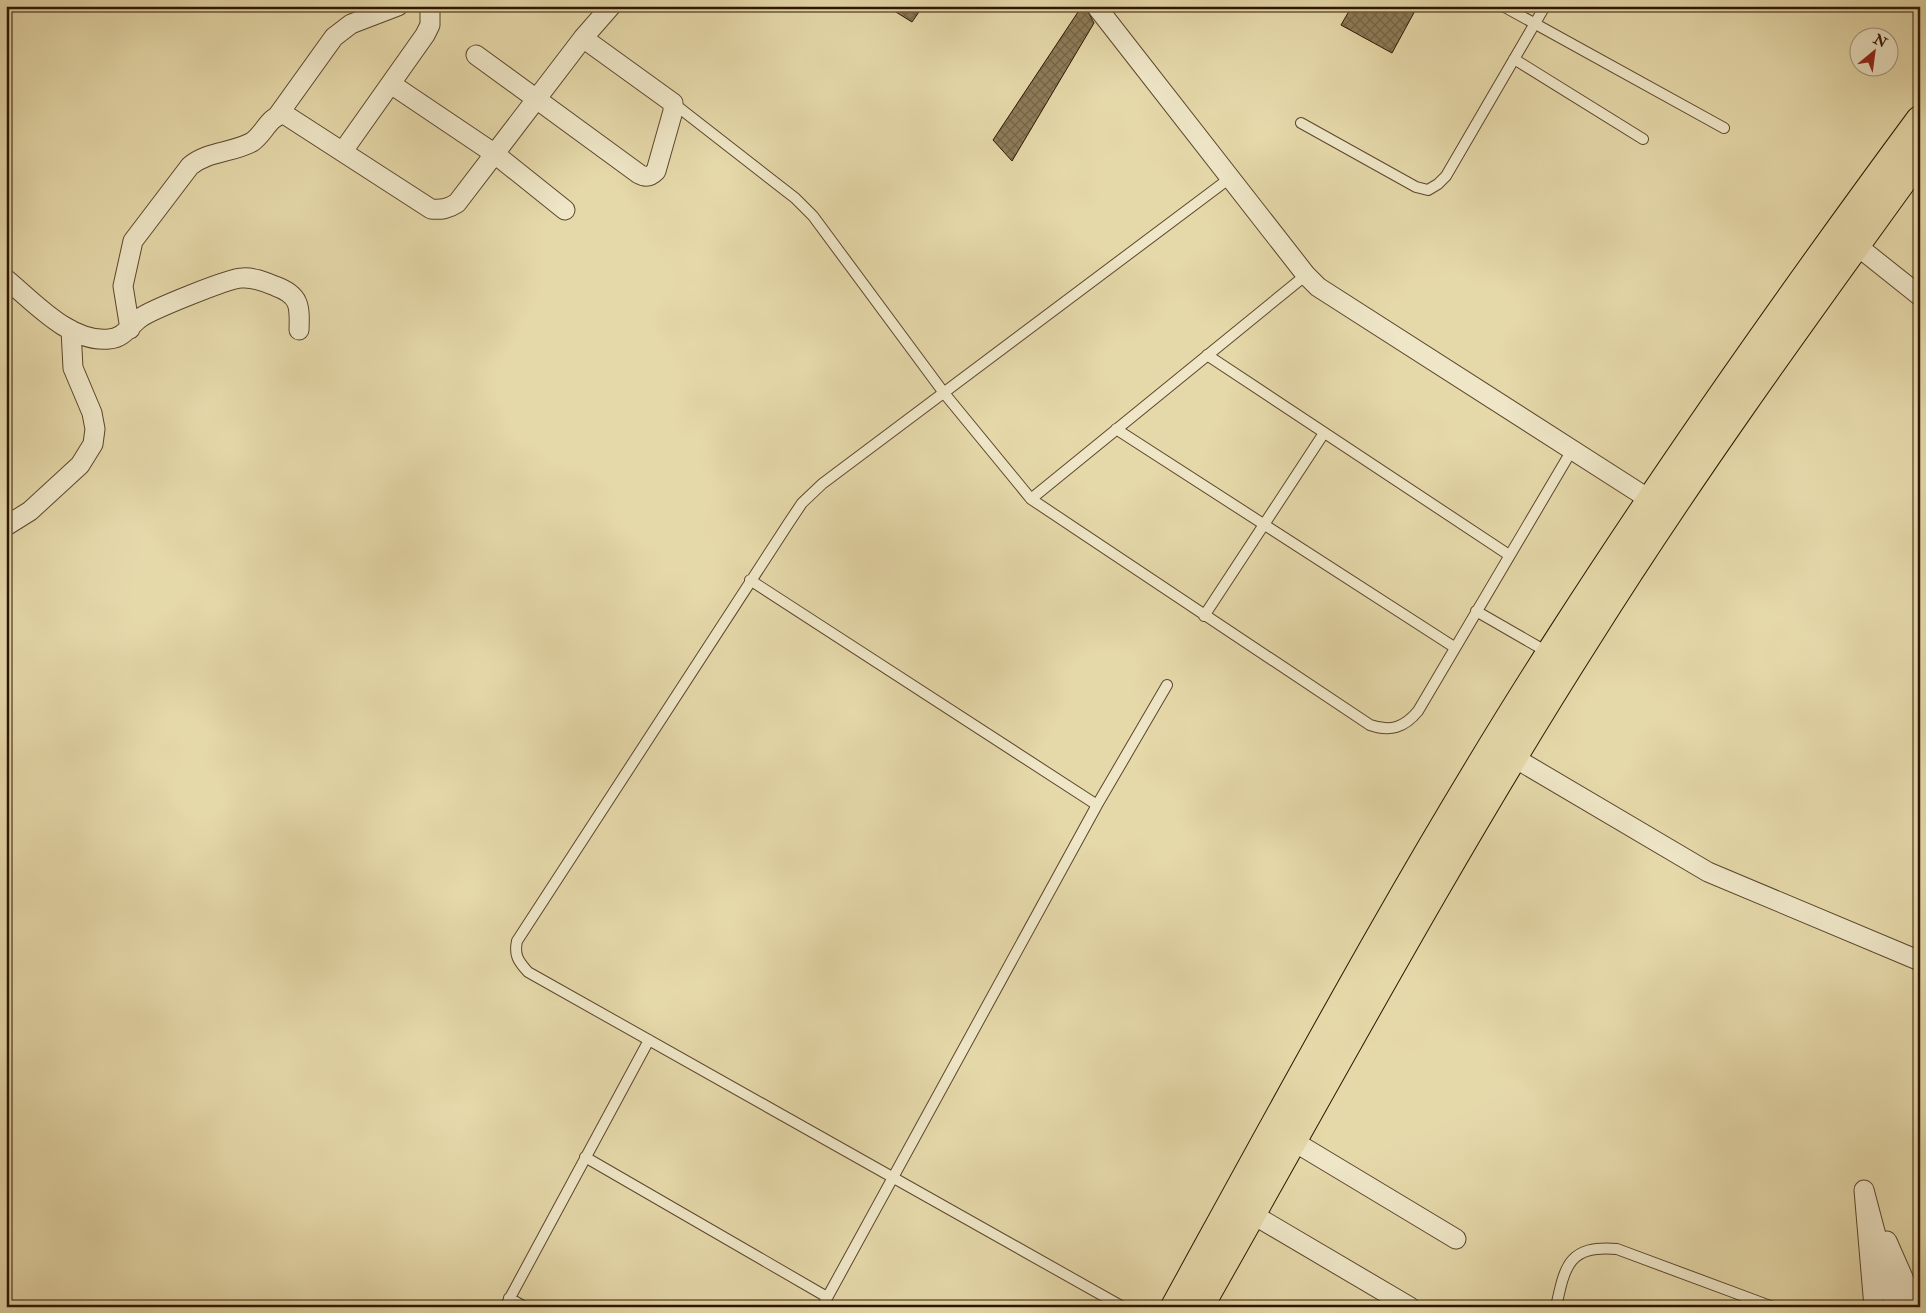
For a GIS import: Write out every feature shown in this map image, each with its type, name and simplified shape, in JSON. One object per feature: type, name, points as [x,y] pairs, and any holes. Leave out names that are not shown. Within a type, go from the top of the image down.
[{"type":"main road","points":[[1175,1307],[1444,826],[1550,654],[1775,318],[1920,120]]},
{"type":"main road","points":[[1199,1307],[1469,830],[1587,637],[1742,405],[1920,156]]},
{"type":"street","points":[[130,329],[123,278],[130,250],[137,233],[190,166],[198,160],[257,139],[278,115],[334,37],[352,24],[398,6]]},
{"type":"street","points":[[343,151],[430,25],[430,6]]},
{"type":"street","points":[[278,115],[289,116],[431,208],[440,210],[457,203],[583,38],[611,6]]},
{"type":"street","points":[[1096,6],[1306,275],[1333,297],[1652,501]]},
{"type":"street","points":[[476,55],[645,177],[651,176],[656,171],[673,111],[673,103],[583,38]]},
{"type":"street","points":[[390,84],[495,154],[565,210]]},
{"type":"street","points":[[1856,245],[1920,296]]},
{"type":"street","points":[[6,280],[72,330],[95,339],[110,339],[130,329],[141,317],[226,281],[242,278],[258,279],[286,290],[296,299],[300,311],[299,330]]},
{"type":"street","points":[[6,526],[30,511],[80,464],[92,444],[95,429],[92,413],[73,368],[72,330]]},
{"type":"street","points":[[1513,758],[1708,872],[1920,961]]},
{"type":"street","points":[[1293,1141],[1456,1239]]},
{"type":"street","points":[[1864,1190],[1874,1307]]},
{"type":"street","points":[[1864,1190],[1895,1307]]},
{"type":"street","points":[[1864,1190],[1916,1307]]},
{"type":"street","points":[[1252,1214],[1410,1307]]},
{"type":"lane","points":[[1503,6],[1724,128]]},
{"type":"lane","points":[[1301,123],[1416,187],[1428,190],[1446,176],[1545,6]]},
{"type":"lane","points":[[1514,59],[1643,139]]},
{"type":"lane","points":[[673,103],[804,206],[944,393],[1031,499],[1370,725],[1379,728],[1396,728],[1408,723],[1418,712],[1454,647],[1572,450]]},
{"type":"lane","points":[[1123,1307],[528,972],[519,962],[515,952],[517,941],[750,580],[802,503],[822,484],[1230,178]]},
{"type":"lane","points":[[1031,499],[1306,275]]},
{"type":"lane","points":[[1207,356],[1509,555]]},
{"type":"lane","points":[[1116,429],[1454,647]]},
{"type":"lane","points":[[1204,616],[1324,433]]},
{"type":"lane","points":[[750,580],[1096,804]]},
{"type":"lane","points":[[1476,611],[1550,654]]},
{"type":"lane","points":[[822,1307],[1096,804],[1167,685]]},
{"type":"lane","points":[[525,1307],[507,1302],[649,1040]]},
{"type":"lane","points":[[585,1157],[827,1297]]},
{"type":"lane","points":[[1556,1307],[1562,1277],[1571,1262],[1584,1250],[1598,1248],[1617,1249],[1757,1304],[1773,1307]]},
{"type":"building","points":[[892,6],[923,6],[912,22],[891,9]]},
{"type":"building","points":[[1082,6],[1085,6],[1094,23],[1012,161],[993,140]]},
{"type":"building","points":[[1352,6],[1417,7],[1392,53],[1341,25]]}]
